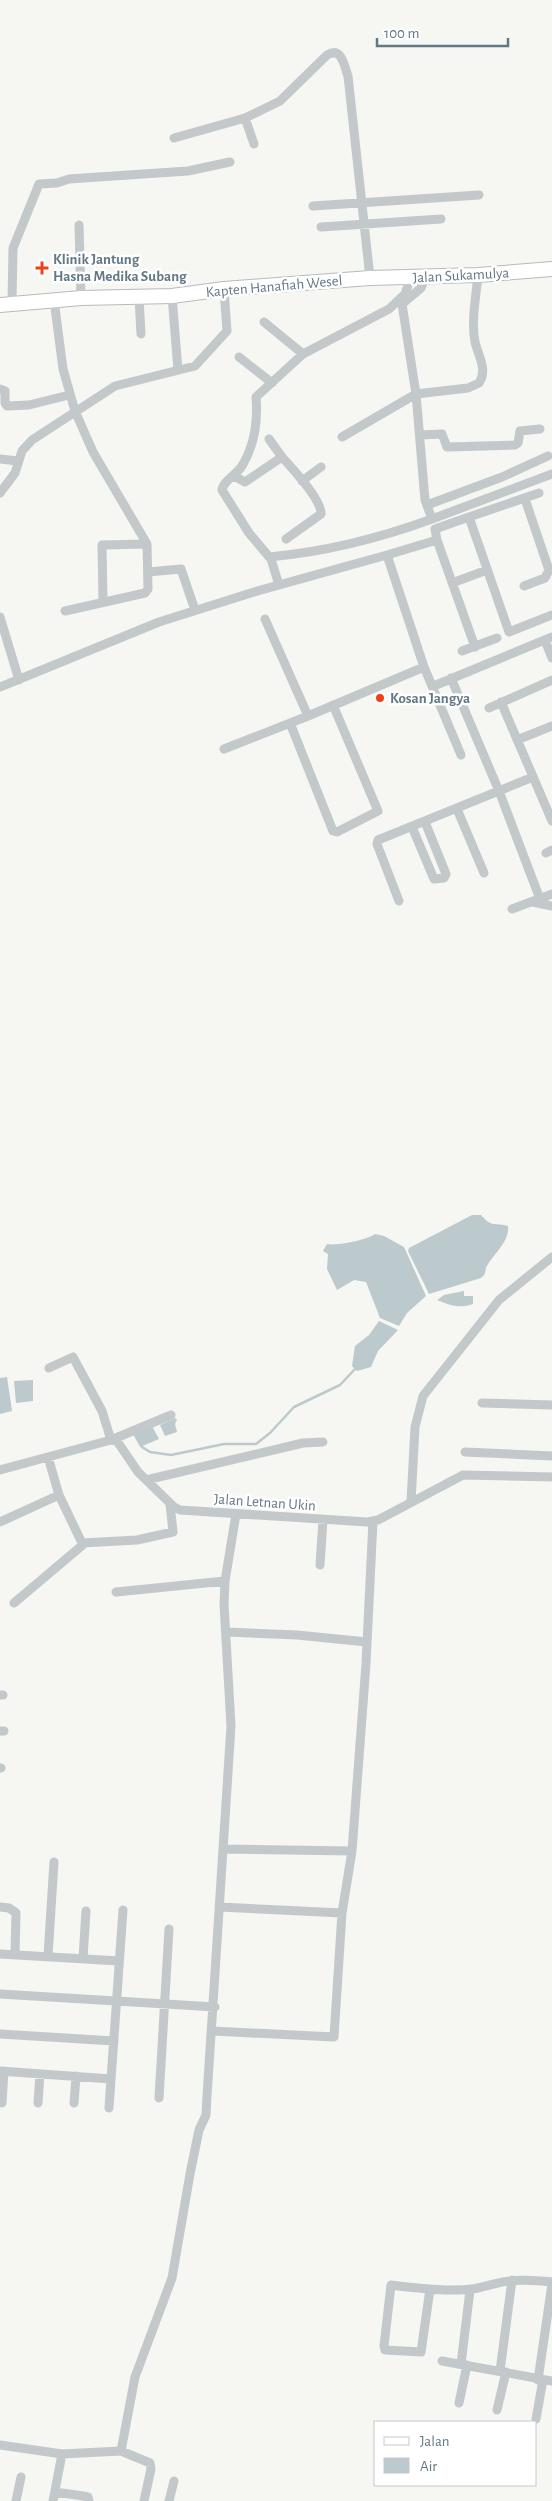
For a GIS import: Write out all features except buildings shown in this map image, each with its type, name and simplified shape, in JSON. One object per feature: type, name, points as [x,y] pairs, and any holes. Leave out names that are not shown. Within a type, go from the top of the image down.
[{"type":"main road","name":"Jalan Sukamulya","points":[[370,278],[478,275],[552,269]]},
{"type":"main road","name":"Kapten Hanafiah Wesel","points":[[6,304],[82,298],[172,296],[224,289],[370,278]]},
{"type":"street","points":[[174,138],[245,118],[285,98],[327,55],[332,52],[338,53],[348,76],[370,278]]},
{"type":"street","points":[[245,118],[254,144]]},
{"type":"street","points":[[6,304],[13,248],[39,184],[57,183],[69,179],[188,171],[230,162]]},
{"type":"street","points":[[313,206],[362,204],[479,194]]},
{"type":"street","points":[[322,227],[365,222],[441,219]]},
{"type":"street","points":[[79,225],[82,298]]},
{"type":"street","points":[[342,437],[416,394],[468,388],[479,383],[482,379],[483,369],[474,332],[478,275]]},
{"type":"street","points":[[426,276],[421,288],[402,304],[416,394],[427,504],[432,519]]},
{"type":"street","points":[[279,585],[269,557],[249,533],[223,492],[224,485],[241,468],[250,447],[258,415],[256,397],[303,354],[390,309],[405,294],[411,277]]},
{"type":"street","points":[[0,493],[15,473],[18,461],[28,443],[75,411],[115,386],[195,366],[226,334],[224,289]]},
{"type":"street","points":[[172,296],[178,370]]},
{"type":"street","points":[[139,298],[141,334]]},
{"type":"street","points":[[54,300],[63,369],[69,395],[93,452],[146,544],[148,572],[146,592],[65,611]]},
{"type":"street","points":[[264,322],[303,354]]},
{"type":"street","points":[[239,357],[272,383]]},
{"type":"street","points":[[0,389],[5,391],[5,403],[8,406],[36,404],[69,395]]},
{"type":"street","points":[[420,435],[442,434],[446,448],[515,445],[518,443],[520,431],[540,429]]},
{"type":"street","points":[[270,439],[321,508],[321,514],[286,539]]},
{"type":"street","points":[[427,504],[502,477],[548,456]]},
{"type":"street","points":[[234,476],[245,482],[282,457]]},
{"type":"street","points":[[0,459],[18,461]]},
{"type":"street","points":[[302,481],[321,467]]},
{"type":"street","points":[[269,557],[314,552],[405,529],[552,474]]},
{"type":"street","points":[[475,646],[437,540],[435,529],[539,494]]},
{"type":"street","points":[[524,586],[544,578],[549,570],[525,500]]},
{"type":"street","points":[[469,517],[509,632],[552,615]]},
{"type":"street","points":[[0,687],[159,622],[279,585],[437,540]]},
{"type":"street","points":[[103,602],[102,545],[146,544]]},
{"type":"street","points":[[387,555],[424,667],[461,755]]},
{"type":"street","points":[[148,572],[181,569],[195,610]]},
{"type":"street","points":[[452,583],[487,570]]},
{"type":"street","points":[[0,617],[19,680]]},
{"type":"street","points":[[265,619],[308,716]]},
{"type":"street","points":[[462,651],[497,638]]},
{"type":"street","points":[[436,685],[548,638],[552,658]]},
{"type":"street","points":[[224,749],[424,667]]},
{"type":"street","points":[[451,678],[499,791],[536,900]]},
{"type":"street","points":[[489,708],[552,680]]},
{"type":"street","points":[[501,702],[533,777],[550,809],[552,821]]},
{"type":"street","points":[[290,723],[333,831],[337,832],[378,812],[333,705]]},
{"type":"street","points":[[517,740],[552,726]]},
{"type":"street","points":[[399,901],[377,842],[379,839],[533,777]]},
{"type":"street","points":[[457,809],[484,873]]},
{"type":"street","points":[[412,827],[434,879],[444,878],[446,874],[425,822]]},
{"type":"street","points":[[512,909],[552,894]]},
{"type":"street","points":[[536,900],[552,906]]},
{"type":"street","points":[[411,1502],[415,1427],[423,1396],[499,1300],[552,1257]]},
{"type":"street","points":[[49,1368],[73,1357],[102,1411],[111,1440]]},
{"type":"street","points":[[482,1403],[552,1405]]},
{"type":"street","points":[[0,1470],[111,1440],[171,1415]]},
{"type":"street","name":"Jalan Letnan Ukin","points":[[111,1440],[117,1441],[146,1480],[170,1504],[180,1510],[324,1520],[373,1521],[463,1475],[552,1477]]},
{"type":"street","points":[[146,1480],[303,1443],[323,1442]]},
{"type":"street","points":[[465,1452],[552,1456]]},
{"type":"street","points":[[48,1457],[59,1495],[82,1543],[137,1540],[173,1532],[170,1504]]},
{"type":"street","points":[[0,1522],[59,1495]]},
{"type":"street","points":[[121,2451],[135,2377],[172,2278],[199,2130],[206,2115],[215,2007],[219,1907],[231,1726],[224,1604],[236,1514]]},
{"type":"street","points":[[320,1566],[324,1520]]},
{"type":"street","points":[[213,2031],[334,2037],[342,1913],[352,1852],[367,1642],[373,1521]]},
{"type":"street","points":[[14,1603],[85,1543]]},
{"type":"street","points":[[116,1592],[226,1582]]},
{"type":"street","points":[[227,1632],[297,1635],[367,1642]]},
{"type":"street","points":[[224,1849],[352,1852]]},
{"type":"street","points":[[48,1956],[54,1862]]},
{"type":"street","points":[[219,1907],[342,1913]]},
{"type":"street","points":[[0,1908],[12,1909],[16,1913],[15,1954]]},
{"type":"street","points":[[109,2108],[123,1910]]},
{"type":"street","points":[[83,1958],[86,1911]]},
{"type":"street","points":[[159,2098],[168,1929]]},
{"type":"street","points":[[0,1954],[120,1960]]},
{"type":"street","points":[[0,1994],[215,2007]]},
{"type":"street","points":[[0,2034],[114,2041]]},
{"type":"street","points":[[2,2103],[2,2071],[111,2079]]},
{"type":"street","points":[[38,2103],[40,2074]]},
{"type":"street","points":[[74,2103],[76,2076]]},
{"type":"street","points":[[497,2410],[503,2372],[512,2280]]},
{"type":"street","points":[[430,2289],[421,2352],[385,2350],[391,2285],[430,2289],[470,2290],[512,2280],[552,2283],[544,2380],[536,2419]]},
{"type":"street","points":[[459,2403],[470,2290]]},
{"type":"street","points":[[442,2361],[544,2380]]},
{"type":"street","points":[[0,2445],[62,2454],[69,2452],[121,2451],[150,2463],[151,2469],[144,2501]]},
{"type":"street","points":[[62,2454],[54,2497],[88,2497],[89,2501]]},
{"type":"street","points":[[16,2501],[21,2477]]},
{"type":"street","points":[[169,2501],[174,2481]]},
{"type":"water","points":[[472,1215],[481,1215],[491,1223],[508,1226],[504,1243],[489,1263],[481,1278],[429,1294],[408,1251],[409,1248]]},
{"type":"water","points":[[375,1234],[384,1236],[404,1247],[426,1296],[407,1313],[399,1326],[380,1318],[366,1282],[354,1280],[337,1290],[327,1269],[328,1254],[323,1251],[327,1244],[352,1242]]},
{"type":"water","points":[[464,1291],[464,1296],[473,1296],[473,1304],[450,1305],[437,1300],[444,1295]]},
{"type":"water","points":[[379,1321],[398,1330],[378,1351],[371,1367],[357,1371],[352,1366],[355,1346],[369,1335]]},
{"type":"water","points":[[7,1377],[12,1411],[0,1414],[0,1378]]},
{"type":"water","points":[[33,1380],[33,1401],[16,1403],[14,1381]]},
{"type":"water","points":[[175,1418],[177,1420],[175,1424],[177,1432],[165,1436],[160,1425]]},
{"type":"water","points":[[152,1426],[159,1439],[140,1447],[132,1432]]},
{"type":"waterway","points":[[142,1447],[150,1452],[171,1455],[224,1444],[256,1444],[270,1433],[294,1407],[340,1385],[355,1369]]},
{"type":"place","name":"Klinik Jantung Hasna Medika Subang","points":[[42,268]]},
{"type":"place","name":"Kosan Jangya","points":[[380,698]]}]
